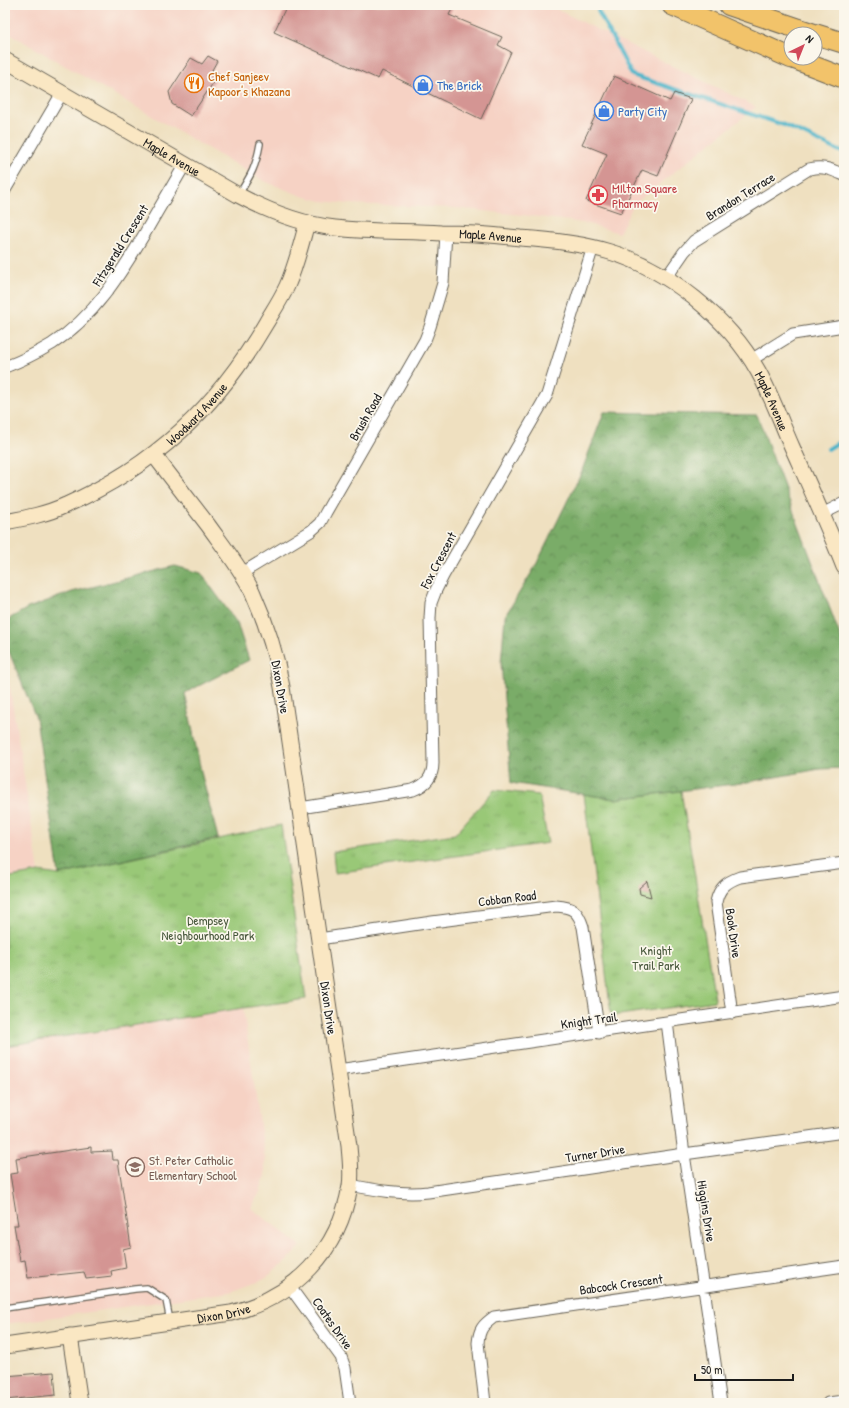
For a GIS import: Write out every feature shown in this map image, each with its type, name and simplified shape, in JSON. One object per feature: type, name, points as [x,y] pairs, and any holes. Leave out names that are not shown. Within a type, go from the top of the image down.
[{"type":"highway","points":[[672,5],[783,54]]},
{"type":"highway","points":[[729,5],[791,26]]},
{"type":"highway","points":[[823,36],[844,43]]},
{"type":"highway","points":[[812,66],[844,78]]},
{"type":"street","name":"Maple Avenue","points":[[5,60],[238,195],[271,212],[334,228],[553,240],[612,252],[666,278],[694,298],[722,323],[741,345],[759,372],[844,567]]},
{"type":"street","points":[[5,190],[62,93]]},
{"type":"street","name":"Fitzgerald Crescent","points":[[5,367],[33,355],[52,344],[79,323],[96,305],[123,271],[185,164]]},
{"type":"street","name":"Brandon Terrace","points":[[666,278],[684,252],[694,242],[809,169],[818,167],[828,168],[844,175]]},
{"type":"street","name":"Woodward Avenue","points":[[5,522],[37,516],[66,506],[115,479],[154,455],[205,408],[244,358],[286,288],[298,255],[307,222]]},
{"type":"street","name":"Brush Road","points":[[242,573],[311,532],[320,523],[425,340],[443,282],[446,233]]},
{"type":"street","name":"Fox Crescent","points":[[300,808],[413,790],[427,783],[431,776],[433,762],[430,639],[432,604],[436,590],[547,395],[593,247]]},
{"type":"street","points":[[751,360],[794,334],[844,326]]},
{"type":"street","name":"Dixon Drive","points":[[5,1346],[231,1313],[267,1301],[290,1287],[319,1258],[332,1239],[344,1210],[350,1185],[349,1146],[277,660],[264,620],[242,573],[154,455]]},
{"type":"street","points":[[822,514],[844,503]]},
{"type":"street","name":"Book Drive","points":[[732,1013],[716,902],[721,887],[729,881],[740,877],[844,863]]},
{"type":"street","name":"Cobban Road","points":[[319,939],[455,919],[566,906],[574,910],[580,917],[583,927],[599,1033]]},
{"type":"street","name":"Knight Trail","points":[[338,1070],[844,996]]},
{"type":"street","name":"Higgins Drive","points":[[667,1022],[684,1154],[721,1403]]},
{"type":"street","name":"Turner Drive","points":[[350,1185],[407,1193],[428,1192],[844,1132]]},
{"type":"street","name":"Babcock Crescent","points":[[485,1403],[478,1343],[479,1333],[484,1324],[494,1317],[844,1266]]},
{"type":"street","name":"Coates Drive","points":[[290,1287],[341,1357],[345,1368],[350,1403]]},
{"type":"street","points":[[70,1336],[80,1403]]},
{"type":"street","points":[[828,1403],[844,1401]]},
{"type":"lane","points":[[238,195],[256,165],[260,144]]},
{"type":"lane","points":[[5,1308],[147,1288],[166,1300],[170,1321]]},
{"type":"shaded area","points":[[5,5],[548,5],[756,107],[634,204],[619,233],[588,224],[522,215],[455,208],[350,204],[322,201],[302,196],[264,181],[5,31]]},
{"type":"shaded area","points":[[5,666],[10,688],[39,872],[5,878]]},
{"type":"shaded area","name":"St. Peter Catholic Elementary School","points":[[243,1008],[265,1158],[265,1175],[260,1192],[251,1208],[301,1246],[288,1260],[268,1276],[257,1282],[229,1292],[5,1324],[5,1046]]},
{"type":"green space","points":[[604,412],[757,415],[844,646],[844,768],[820,769],[742,783],[615,799],[511,783],[501,663],[505,616],[535,567],[581,473]]},
{"type":"green space","points":[[175,566],[201,573],[237,623],[249,660],[185,693],[202,776],[218,838],[59,875],[36,718],[5,642],[5,621],[28,608],[72,592]]},
{"type":"green space","points":[[494,790],[539,795],[548,843],[335,873],[333,852],[455,834]]},
{"type":"green space","name":"Knight Trail Park","points":[[681,791],[715,999],[714,1001],[613,1016],[611,1014],[584,794],[615,799]]},
{"type":"green space","name":"Dempsey Neighbourhood Park","points":[[281,825],[306,999],[5,1046],[5,878],[39,872],[59,875]]},
{"type":"building","points":[[287,5],[454,5],[449,15],[502,37],[498,45],[511,52],[481,119],[382,71],[378,79],[274,32]]},
{"type":"building","name":"Chef Sanjeev Kapoor's Khazana","points":[[208,56],[217,61],[212,70],[219,74],[191,116],[172,104],[169,92],[191,58],[202,64]]},
{"type":"building","points":[[614,76],[670,101],[674,93],[691,99],[658,176],[642,170],[621,213],[586,201],[607,154],[582,144]]},
{"type":"building","points":[[647,881],[651,897],[640,894],[639,888]]},
{"type":"building","points":[[91,1147],[91,1152],[112,1151],[113,1160],[118,1160],[131,1247],[123,1249],[126,1268],[111,1271],[112,1276],[86,1279],[84,1272],[28,1278],[25,1260],[20,1261],[14,1225],[18,1225],[10,1174],[18,1173],[16,1158]]},
{"type":"building","points":[[54,1372],[56,1395],[5,1400],[5,1376]]},
{"type":"waterway","points":[[598,11],[632,75],[784,125],[844,153]]},
{"type":"waterway","points":[[828,449],[844,439]]},
{"type":"place","name":"Chef Sanjeev Kapoor's Khazana","points":[[194,83]]},
{"type":"place","name":"The Brick","points":[[423,85]]},
{"type":"place","name":"Party City","points":[[604,111]]},
{"type":"place","name":"MIlton Square Pharmacy","points":[[598,195]]},
{"type":"place","name":"St. Peter Catholic Elementary School","points":[[135,1167]]}]
